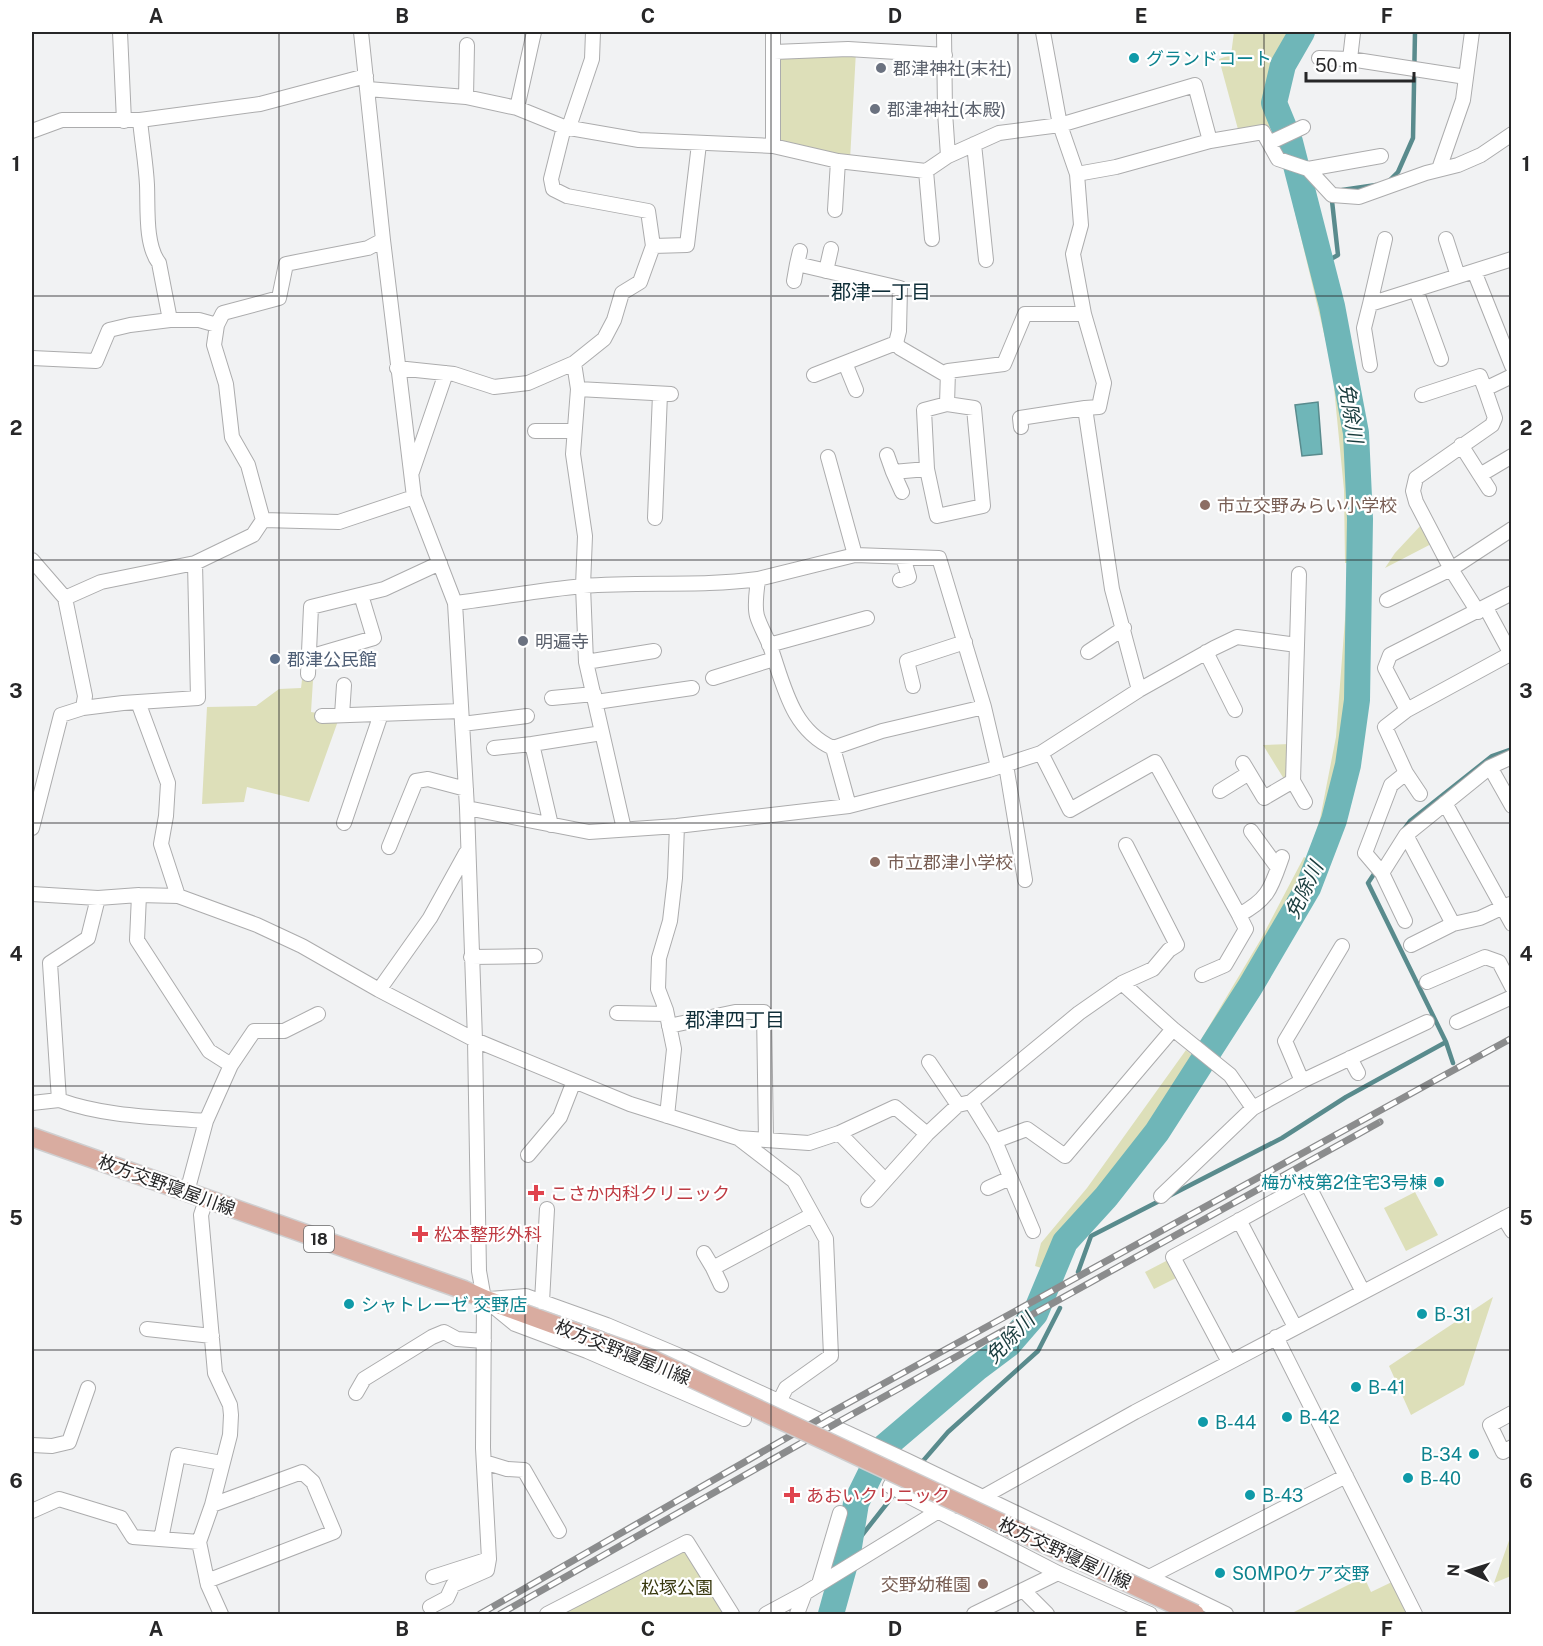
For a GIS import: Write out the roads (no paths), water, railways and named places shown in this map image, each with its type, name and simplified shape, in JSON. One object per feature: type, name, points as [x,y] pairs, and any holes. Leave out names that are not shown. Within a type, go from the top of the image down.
[{"type":"main road","name":"枚方交野寝屋川線","points":[[32,1137],[464,1290],[651,1359],[1195,1614]]},
{"type":"street","points":[[120,32],[124,121]]},
{"type":"street","points":[[361,32],[397,368],[414,497],[455,603],[467,808],[475,1040],[479,1271],[484,1299],[484,1462],[489,1559],[487,1570],[453,1584],[447,1598],[430,1607]]},
{"type":"street","points":[[517,108],[525,46],[534,32]]},
{"type":"street","points":[[397,368],[454,374],[494,387],[528,383],[574,363],[604,339],[615,320],[622,293],[640,282],[652,246],[648,211],[567,196],[553,189],[552,179],[566,127],[599,59],[593,32]]},
{"type":"street","points":[[773,32],[773,146]]},
{"type":"street","points":[[944,32],[948,156]]},
{"type":"street","points":[[1020,418],[1099,406],[1104,383],[1084,314],[1073,254],[1081,225],[1077,174],[1060,125],[1043,32]]},
{"type":"street","points":[[1439,170],[1463,100],[1472,32]]},
{"type":"street","points":[[1350,59],[1353,33]]},
{"type":"street","points":[[466,97],[467,45]]},
{"type":"street","points":[[774,52],[848,49],[945,55]]},
{"type":"street","points":[[1319,58],[1350,59],[1466,77]]},
{"type":"street","points":[[32,131],[62,120],[140,120],[260,104],[367,83],[466,97],[517,108],[566,127],[639,140],[773,146],[838,161],[926,171],[948,156],[999,133],[1060,125],[1195,85],[1210,141]]},
{"type":"street","points":[[140,120],[147,184],[147,218],[154,256],[159,263],[170,320]]},
{"type":"street","points":[[1269,143],[1303,127]]},
{"type":"street","points":[[1077,174],[1116,167],[1210,141],[1263,132],[1278,159],[1308,169],[1381,156]]},
{"type":"street","points":[[1308,169],[1332,195],[1359,197],[1458,165],[1480,155],[1512,134]]},
{"type":"street","points":[[652,246],[687,244],[699,144]]},
{"type":"street","points":[[974,144],[986,260]]},
{"type":"street","points":[[835,210],[838,161]]},
{"type":"street","points":[[926,171],[933,239]]},
{"type":"street","points":[[1370,365],[1364,328],[1385,239]]},
{"type":"street","points":[[1446,239],[1458,276]]},
{"type":"street","points":[[65,598],[101,582],[195,563],[253,535],[263,520],[248,465],[232,437],[226,384],[214,345],[217,325],[223,313],[279,298],[286,264],[368,248],[383,240]]},
{"type":"street","points":[[826,271],[831,249]]},
{"type":"street","points":[[794,281],[799,257],[826,271],[900,288],[906,322],[896,343],[814,375]]},
{"type":"street","points":[[1370,304],[1512,259]]},
{"type":"street","points":[[1474,271],[1512,366]]},
{"type":"street","points":[[1416,290],[1441,359]]},
{"type":"street","points":[[948,404],[948,371],[1004,364],[1025,314],[1084,314]]},
{"type":"street","points":[[32,358],[96,361],[109,330],[130,325],[170,320],[199,320],[217,325]]},
{"type":"street","points":[[896,343],[900,348],[948,376]]},
{"type":"street","points":[[574,363],[578,389],[573,454],[585,536],[583,586],[586,663],[624,829]]},
{"type":"street","points":[[845,363],[856,390]]},
{"type":"street","points":[[411,474],[446,374]]},
{"type":"street","points":[[1420,794],[1406,773],[1385,727],[1407,710],[1511,655],[1482,610],[1451,569],[1416,502],[1413,491],[1416,478],[1461,445],[1482,433],[1492,425],[1495,418],[1480,376],[1422,396]]},
{"type":"street","points":[[1485,389],[1512,376]]},
{"type":"street","points":[[578,389],[665,394],[662,478],[655,518]]},
{"type":"street","points":[[948,404],[974,408],[983,506],[937,516],[927,469],[924,410],[948,404]]},
{"type":"street","points":[[1085,408],[1112,589],[1140,690]]},
{"type":"street","points":[[536,430],[573,431]]},
{"type":"street","points":[[1461,445],[1489,489]]},
{"type":"street","points":[[887,454],[902,492]]},
{"type":"street","points":[[1480,475],[1512,456]]},
{"type":"street","points":[[828,457],[843,488],[855,555]]},
{"type":"street","points":[[893,472],[927,469]]},
{"type":"street","points":[[263,520],[339,522],[414,497]]},
{"type":"street","points":[[1388,600],[1451,569],[1512,529]]},
{"type":"street","points":[[455,603],[648,579],[723,584],[758,579],[855,555],[939,558],[1024,837],[1025,880]]},
{"type":"street","points":[[900,580],[909,577],[903,557]]},
{"type":"street","points":[[32,561],[65,598],[85,696],[82,708]]},
{"type":"street","points":[[32,828],[61,714],[82,708],[198,698],[195,563]]},
{"type":"street","points":[[308,674],[311,608],[384,590],[440,563]]},
{"type":"street","points":[[1299,574],[1297,645],[1290,700],[1293,781],[1305,802]]},
{"type":"street","points":[[758,579],[756,614],[772,652],[788,701],[802,725],[824,744],[833,748],[882,731],[984,707]]},
{"type":"street","points":[[1407,710],[1385,668],[1390,655],[1512,593]]},
{"type":"street","points":[[309,657],[374,638],[361,595]]},
{"type":"street","points":[[714,678],[772,652],[859,623]]},
{"type":"street","points":[[1088,652],[1124,628]]},
{"type":"street","points":[[467,808],[589,832],[677,826],[849,806],[1002,766],[1041,753],[1140,690],[1206,652],[1237,638],[1297,645]]},
{"type":"street","points":[[913,686],[907,661],[965,642]]},
{"type":"street","points":[[586,663],[654,651]]},
{"type":"street","points":[[1206,652],[1235,710]]},
{"type":"street","points":[[342,715],[344,685]]},
{"type":"street","points":[[552,698],[595,698],[692,688]]},
{"type":"street","points":[[138,702],[168,783],[161,844],[178,896]]},
{"type":"street","points":[[344,823],[381,714]]},
{"type":"street","points":[[322,716],[381,714],[461,718],[527,716]]},
{"type":"street","points":[[494,748],[602,733]]},
{"type":"street","points":[[532,744],[551,825]]},
{"type":"street","points":[[833,748],[849,806]]},
{"type":"street","points":[[1041,753],[1073,815],[1119,790],[1155,762],[1212,856],[1246,929],[1225,964],[1207,968]]},
{"type":"street","points":[[1382,872],[1406,835],[1490,767],[1512,757]]},
{"type":"street","points":[[1490,767],[1512,806]]},
{"type":"street","points":[[1220,791],[1246,768],[1264,798],[1293,781]]},
{"type":"street","points":[[1405,921],[1382,872],[1365,853],[1391,785],[1406,773]]},
{"type":"street","points":[[389,847],[416,781],[428,779],[465,789]]},
{"type":"street","points":[[1445,803],[1508,905],[1512,924]]},
{"type":"street","points":[[667,1116],[674,1049],[658,989],[659,958],[670,921],[675,878],[677,826]]},
{"type":"street","points":[[1239,915],[1258,905],[1268,892],[1280,863],[1251,831]]},
{"type":"street","points":[[1406,835],[1453,924]]},
{"type":"street","points":[[868,1200],[884,1179],[927,1134],[1079,1013],[1122,983],[1153,969],[1169,950],[1181,943],[1158,896],[1126,845]]},
{"type":"street","points":[[379,990],[430,918],[467,852]]},
{"type":"street","points":[[32,894],[98,898],[178,896],[257,925],[302,946],[379,990],[475,1040],[630,1104],[738,1138],[809,1143],[839,1133],[895,1107],[927,1134]]},
{"type":"street","points":[[139,896],[137,940],[209,1051],[231,1065]]},
{"type":"street","points":[[59,1100],[50,963],[88,938],[98,898]]},
{"type":"street","points":[[1411,945],[1453,924],[1480,918],[1508,905]]},
{"type":"street","points":[[1302,1080],[1285,1041],[1342,946]]},
{"type":"street","points":[[471,957],[535,956]]},
{"type":"street","points":[[1427,982],[1485,957],[1505,959],[1512,987]]},
{"type":"street","points":[[1122,983],[1173,1029],[1230,1075],[1253,1108]]},
{"type":"street","points":[[1456,1022],[1512,997]]},
{"type":"street","points":[[617,1014],[668,1020],[735,1012],[764,1012],[766,1140]]},
{"type":"street","points":[[187,1192],[206,1121],[231,1065],[254,1031],[284,1031],[318,1014]]},
{"type":"street","points":[[1161,1196],[1202,1166],[1253,1108],[1302,1080],[1427,1022]]},
{"type":"street","points":[[995,1141],[1028,1129],[1065,1156],[1173,1029]]},
{"type":"street","points":[[1350,1058],[1358,1073]]},
{"type":"street","points":[[929,1062],[995,1141],[1033,1232]]},
{"type":"street","points":[[528,1155],[560,1117],[574,1081]]},
{"type":"street","points":[[32,1103],[59,1100],[81,1108],[105,1112],[206,1121]]},
{"type":"street","points":[[839,1133],[884,1179]]},
{"type":"street","points":[[738,1138],[794,1181],[826,1239],[831,1356],[786,1388],[779,1402]]},
{"type":"street","points":[[988,1188],[1010,1178]]},
{"type":"street","points":[[1229,1362],[1173,1257],[1307,1183],[1363,1292]]},
{"type":"street","points":[[206,1200],[201,1215],[215,1373],[230,1405],[231,1415],[230,1435],[212,1505],[199,1542],[207,1581],[221,1614]]},
{"type":"street","points":[[542,1302],[547,1209]]},
{"type":"street","points":[[713,1268],[812,1215]]},
{"type":"street","points":[[766,1614],[805,1593],[937,1512],[981,1498],[1057,1454],[1508,1216],[1512,1231]]},
{"type":"street","points":[[1239,1220],[1295,1327]]},
{"type":"street","points":[[704,1253],[721,1285]]},
{"type":"street","points":[[484,1299],[526,1296],[607,1324],[908,1461],[1226,1614]]},
{"type":"street","points":[[484,1299],[515,1324],[587,1351],[744,1419]]},
{"type":"street","points":[[147,1329],[212,1336]]},
{"type":"street","points":[[356,1393],[364,1379],[382,1362],[408,1358],[432,1337],[444,1332],[457,1339],[484,1341]]},
{"type":"street","points":[[1276,1337],[1415,1614]]},
{"type":"street","points":[[32,1445],[52,1446],[69,1442],[87,1388]]},
{"type":"street","points":[[1512,1413],[1490,1425],[1503,1452],[1512,1447]]},
{"type":"street","points":[[161,1539],[178,1455],[222,1463]]},
{"type":"street","points":[[908,1461],[890,1486],[1058,1573],[1150,1614]]},
{"type":"street","points":[[484,1462],[524,1470],[559,1531]]},
{"type":"street","points":[[207,1581],[334,1532],[313,1482],[302,1472],[212,1505]]},
{"type":"street","points":[[1149,1577],[1346,1476]]},
{"type":"street","points":[[32,1511],[59,1499],[121,1518],[133,1537],[199,1542]]},
{"type":"street","points":[[822,1582],[840,1513]]},
{"type":"street","points":[[546,1614],[687,1542],[732,1614]]},
{"type":"street","points":[[433,1577],[489,1559]]},
{"type":"street","points":[[974,1614],[1058,1573]]},
{"type":"street","points":[[1023,1590],[1047,1614]]},
{"type":"street","points":[[797,1614],[805,1593]]},
{"type":"water","points":[[1318,402],[1322,454],[1302,456],[1295,405]]},
{"type":"waterway","name":"免除川","points":[[831,1614],[848,1553],[856,1503],[883,1448],[977,1368],[1009,1344],[1035,1314],[1065,1242],[1106,1197],[1157,1132],[1250,987],[1308,888],[1334,820],[1348,765],[1357,700],[1360,519],[1356,433],[1332,306],[1290,142],[1274,103],[1283,65],[1302,32]]},
{"type":"waterway","points":[[1389,181],[1398,172],[1413,138],[1415,32]]},
{"type":"waterway","points":[[1342,190],[1376,185]]},
{"type":"waterway","points":[[1322,264],[1338,255],[1332,201]]},
{"type":"waterway","points":[[1402,832],[1410,821],[1492,756],[1512,749]]},
{"type":"waterway","points":[[1376,871],[1368,883],[1446,1042],[1453,1063]]},
{"type":"waterway","points":[[1078,1272],[1091,1236],[1282,1138],[1346,1097],[1446,1042]]},
{"type":"waterway","points":[[910,1476],[948,1432],[1038,1351],[1060,1308]]},
{"type":"waterway","points":[[848,1553],[896,1492]]},
{"type":"railway","points":[[480,1614],[830,1413],[1512,1038]]},
{"type":"railway","points":[[500,1614],[842,1420],[1380,1122]]},
{"type":"place","name":"グランドコート","points":[[1134,58]]},
{"type":"place","name":"郡津神社(末社)","points":[[881,68]]},
{"type":"place","name":"郡津神社(本殿)","points":[[875,109]]},
{"type":"place","name":"市立交野みらい小学校","points":[[1205,505]]},
{"type":"place","name":"明遍寺","points":[[523,641]]},
{"type":"place","name":"郡津公民館","points":[[275,659]]},
{"type":"place","name":"市立郡津小学校","points":[[875,862]]},
{"type":"place","name":"梅が枝第2住宅3号棟","points":[[1439,1182]]},
{"type":"place","name":"こさか内科クリニック","points":[[536,1193]]},
{"type":"place","name":"松本整形外科","points":[[420,1234]]},
{"type":"place","name":"シャトレーゼ 交野店","points":[[349,1304]]},
{"type":"place","name":"B-31","points":[[1422,1314]]},
{"type":"place","name":"B-41","points":[[1356,1387]]},
{"type":"place","name":"B-42","points":[[1287,1417]]},
{"type":"place","name":"B-44","points":[[1203,1422]]},
{"type":"place","name":"B-34","points":[[1474,1454]]},
{"type":"place","name":"B-40","points":[[1408,1478]]},
{"type":"place","name":"あおいクリニック","points":[[792,1495]]},
{"type":"place","name":"B-43","points":[[1250,1495]]},
{"type":"place","name":"SOMPOケア交野","points":[[1220,1573]]},
{"type":"place","name":"交野幼稚園","points":[[983,1584]]},
{"type":"district","name":"郡津一丁目","points":[[881,292]]},
{"type":"district","name":"郡津四丁目","points":[[735,1020]]},
{"type":"park label","name":"松塚公園","points":[[677,1587]]}]
